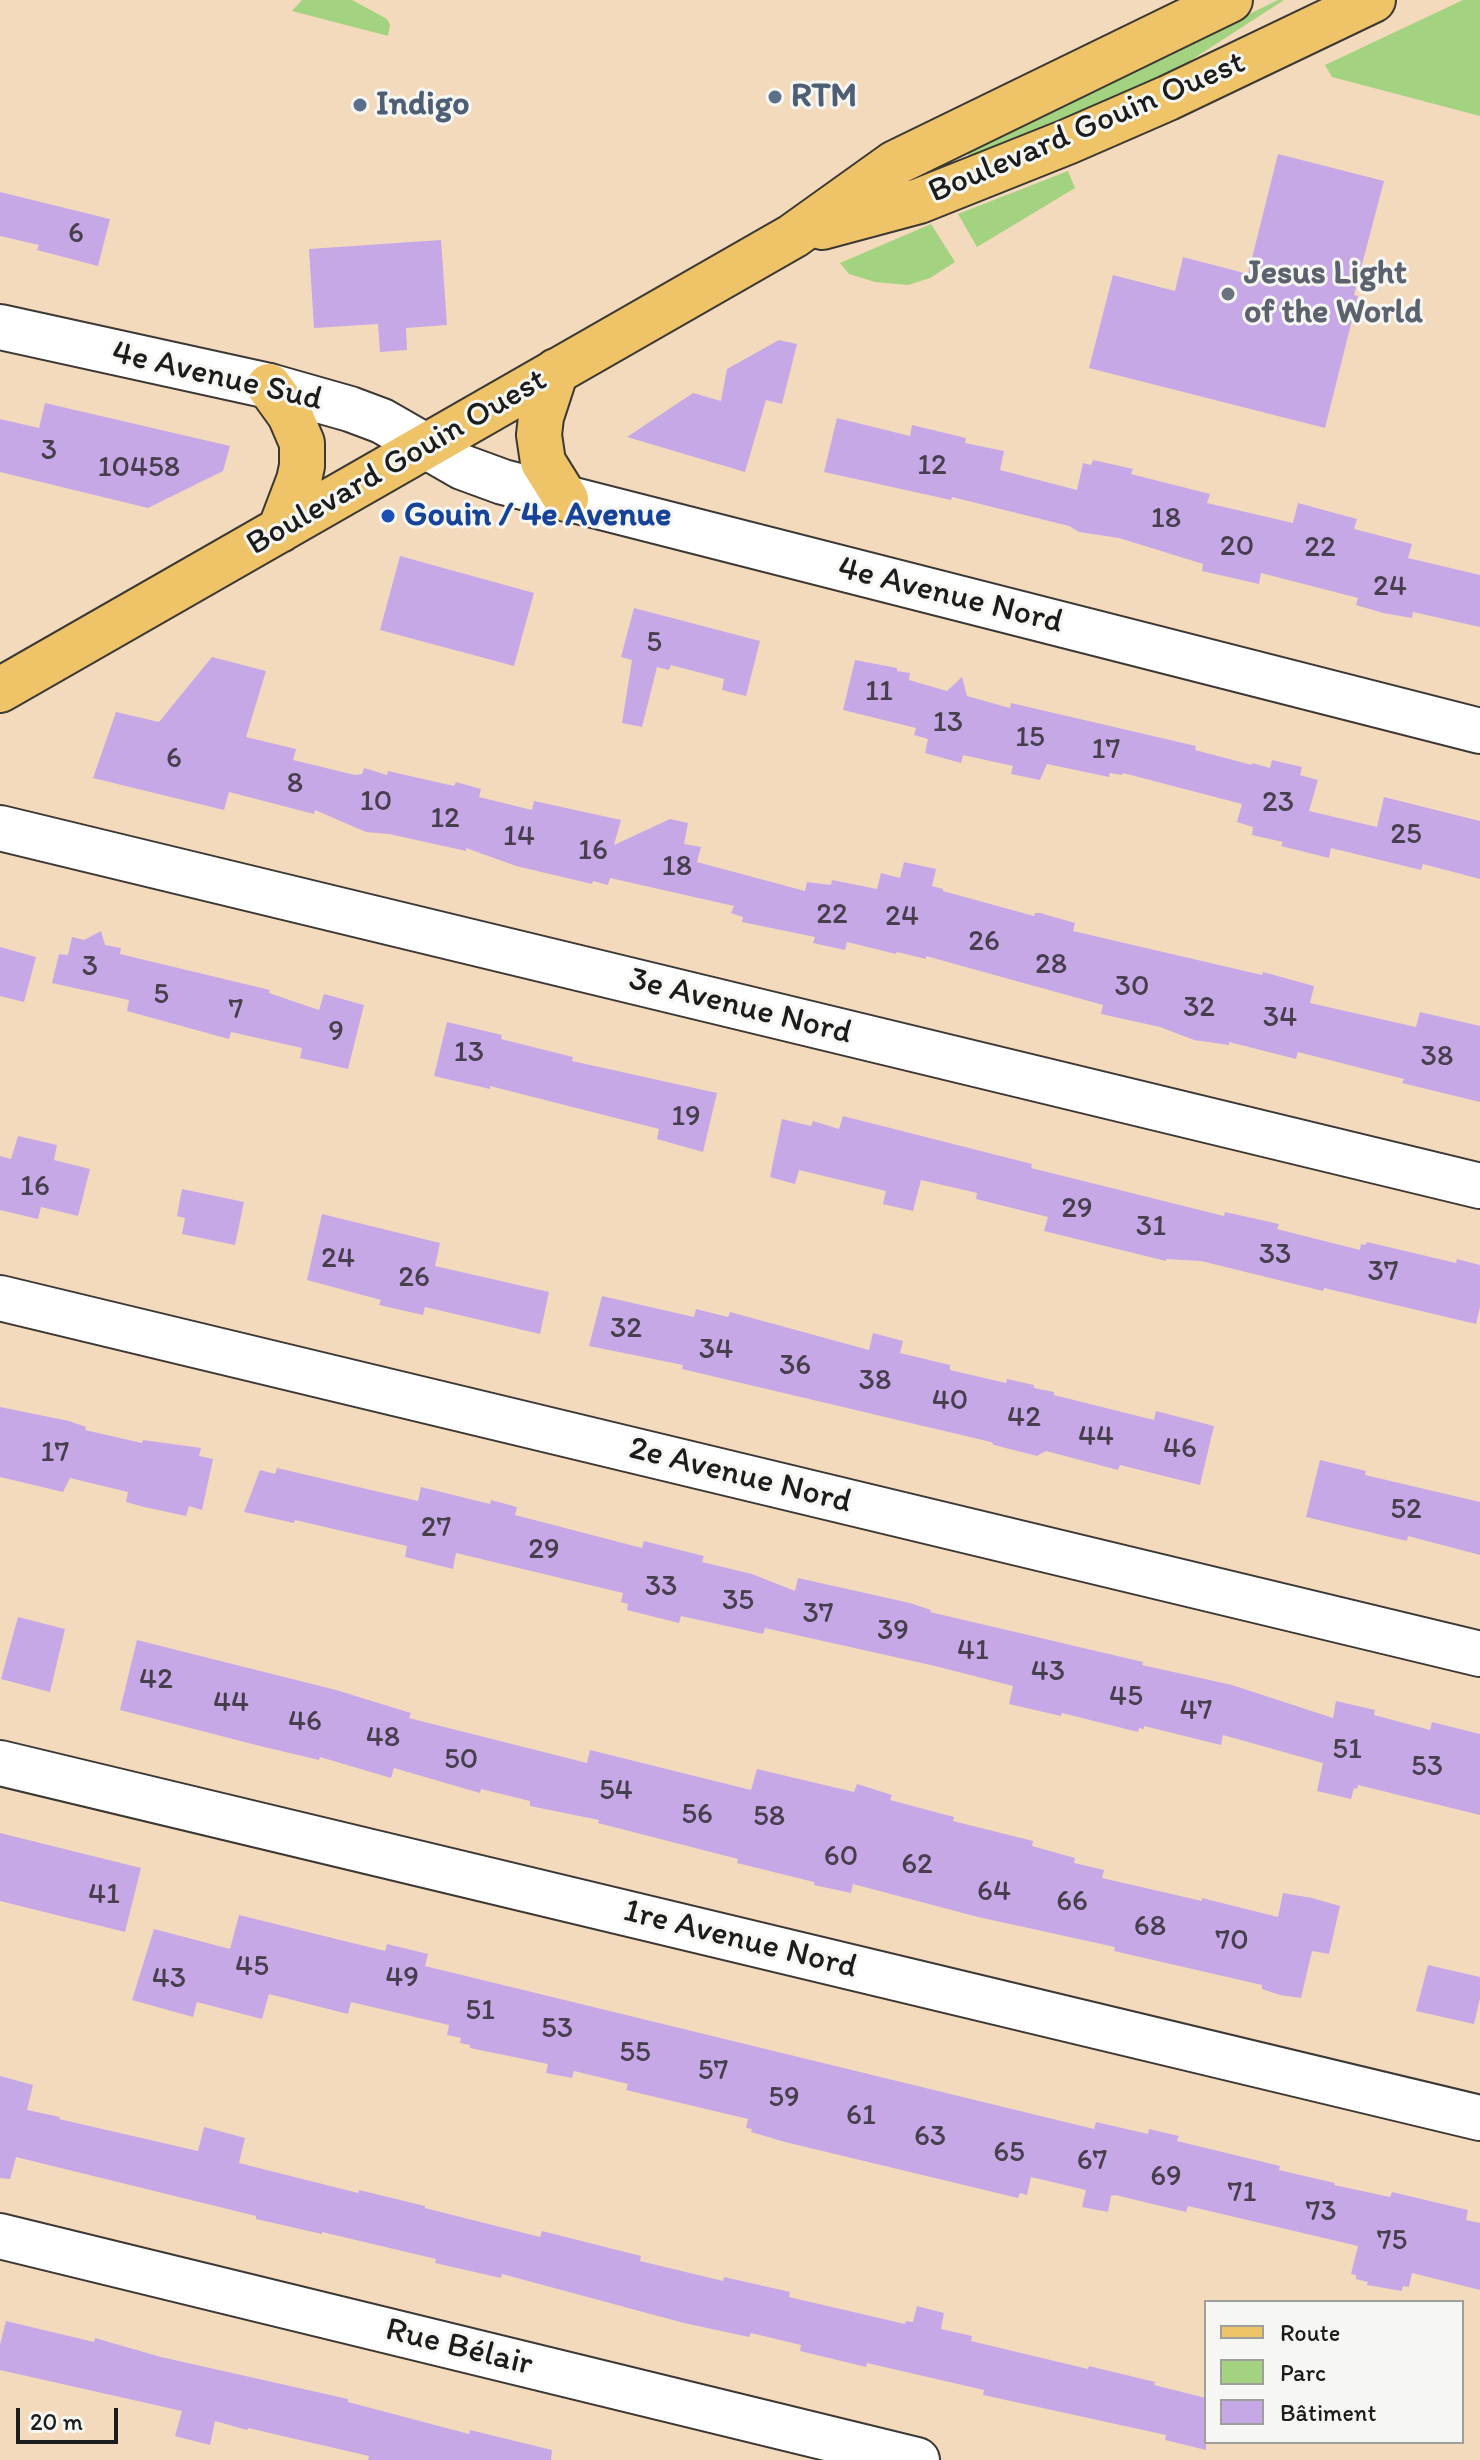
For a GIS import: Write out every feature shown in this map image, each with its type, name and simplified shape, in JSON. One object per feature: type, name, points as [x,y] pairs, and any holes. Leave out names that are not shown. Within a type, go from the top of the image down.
[{"type":"main road","name":"Boulevard Gouin Ouest","points":[[0,690],[793,236],[895,163],[1230,0]]},
{"type":"main road","name":"Boulevard Gouin Ouest","points":[[793,236],[919,201],[1067,142],[1168,98],[1373,0]]},
{"type":"main road","points":[[556,371],[541,417],[539,435],[543,462],[566,499]]},
{"type":"main road","points":[[269,386],[290,415],[302,443],[302,466],[280,530]]},
{"type":"street","name":"4e Avenue Sud","points":[[0,327],[269,386],[370,416],[426,446]]},
{"type":"street","name":"4e Avenue Nord","points":[[426,446],[473,472],[566,499],[1480,731]]},
{"type":"street","name":"3e Avenue Nord","points":[[0,828],[1480,1186]]},
{"type":"street","name":"2e Avenue Nord","points":[[0,1298],[1480,1654]]},
{"type":"street","name":"1re Avenue Nord","points":[[0,1763],[1480,2118]]},
{"type":"street","name":"Rue Bélair","points":[[0,2236],[917,2460]]},
{"type":"green space","points":[[302,0],[352,0],[387,19],[390,25],[388,36],[292,11]]},
{"type":"green space","points":[[1278,0],[1284,0],[1162,79],[969,158],[967,151]]},
{"type":"green space","points":[[1463,0],[1480,0],[1480,116],[1332,77],[1325,65]]},
{"type":"green space","points":[[1068,171],[1075,188],[977,247],[958,214]]},
{"type":"green space","points":[[931,224],[955,262],[930,278],[908,285],[875,282],[849,274],[840,263]]},
{"type":"building","name":"Jesus Light of the World","points":[[1278,154],[1384,181],[1354,295],[1358,296],[1325,428],[1089,368],[1113,275],[1175,291],[1183,257],[1248,274]]},
{"type":"building","points":[[0,192],[110,219],[98,266],[37,250],[39,245],[0,236]]},
{"type":"building","points":[[441,240],[447,325],[406,328],[407,350],[380,352],[378,324],[314,328],[309,249]]},
{"type":"building","points":[[779,340],[797,344],[782,404],[766,400],[745,472],[627,437],[693,393],[721,401],[727,369]]},
{"type":"building","points":[[45,403],[230,446],[223,471],[148,508],[0,472],[0,419],[39,428]]},
{"type":"building","points":[[837,418],[910,436],[912,425],[966,438],[965,443],[1004,451],[1000,470],[1077,490],[1083,463],[1091,465],[1093,460],[1133,469],[1131,474],[1210,494],[1207,503],[1293,523],[1298,503],[1357,519],[1354,529],[1412,544],[1408,558],[1480,575],[1480,627],[1413,612],[1412,618],[1383,613],[1356,605],[1358,598],[1261,573],[1259,584],[1202,571],[1203,564],[1119,538],[1079,532],[1069,526],[952,497],[951,500],[824,472]]},
{"type":"building","points":[[400,556],[534,593],[514,666],[380,630]]},
{"type":"building","points":[[634,608],[760,641],[746,696],[722,690],[724,679],[671,665],[669,670],[657,667],[642,727],[622,723],[632,660],[621,657]]},
{"type":"building","points":[[212,657],[266,671],[246,737],[296,749],[293,760],[355,775],[362,774],[364,768],[454,786],[456,782],[481,789],[479,797],[532,810],[534,801],[621,820],[614,845],[670,819],[688,823],[684,844],[701,847],[697,862],[805,891],[807,882],[831,885],[832,880],[877,889],[881,873],[900,878],[904,862],[936,869],[932,886],[943,891],[1034,916],[1040,913],[1075,923],[1073,931],[1314,986],[1310,1003],[1416,1027],[1420,1012],[1480,1026],[1480,1102],[1298,1052],[1296,1059],[1229,1042],[1229,1045],[1194,1040],[1160,1027],[1101,1014],[1103,1005],[926,956],[926,959],[896,954],[847,942],[845,950],[813,943],[815,937],[742,922],[743,917],[731,913],[734,906],[610,878],[608,885],[593,881],[592,884],[516,866],[466,848],[466,851],[366,832],[315,810],[314,814],[229,792],[224,810],[93,778],[116,712],[159,722]]},
{"type":"building","points":[[855,660],[897,668],[897,671],[910,673],[909,680],[947,691],[962,677],[967,696],[1010,708],[1011,703],[1196,746],[1195,750],[1252,765],[1270,768],[1272,760],[1302,767],[1300,775],[1318,780],[1309,811],[1377,827],[1384,797],[1480,821],[1480,879],[1423,864],[1421,870],[1331,848],[1329,858],[1281,846],[1283,842],[1252,835],[1253,827],[1237,822],[1242,804],[1123,773],[1110,773],[1109,777],[1047,764],[1040,780],[1011,774],[1013,766],[963,755],[961,763],[925,753],[928,739],[914,735],[916,728],[843,710]]},
{"type":"building","points":[[101,931],[105,945],[121,948],[120,954],[270,990],[269,993],[319,1010],[324,994],[364,1005],[348,1069],[300,1058],[302,1048],[231,1032],[229,1039],[127,1011],[129,1000],[52,983],[59,954],[68,955],[72,937],[84,940]]},
{"type":"building","points":[[0,947],[36,957],[24,1002],[0,996]]},
{"type":"building","points":[[447,1022],[573,1057],[572,1061],[717,1093],[703,1152],[657,1139],[659,1129],[490,1086],[490,1089],[434,1076]]},
{"type":"building","points":[[843,1116],[1032,1164],[1031,1168],[1224,1216],[1225,1212],[1279,1224],[1277,1229],[1360,1250],[1361,1244],[1367,1242],[1456,1263],[1457,1259],[1480,1265],[1480,1307],[1476,1324],[1201,1261],[1166,1261],[1044,1231],[1048,1217],[976,1199],[977,1193],[921,1180],[913,1211],[883,1204],[886,1191],[799,1170],[795,1184],[770,1177],[782,1119],[811,1126],[813,1121],[839,1129]]},
{"type":"building","points":[[18,1136],[57,1145],[54,1160],[90,1169],[78,1216],[41,1207],[38,1219],[0,1210],[0,1156],[11,1159]]},
{"type":"building","points":[[182,1189],[244,1202],[235,1245],[182,1234],[185,1218],[177,1216]]},
{"type":"building","points":[[322,1214],[440,1243],[435,1266],[549,1292],[540,1334],[425,1307],[423,1315],[379,1305],[381,1300],[307,1280]]},
{"type":"building","points":[[602,1296],[694,1317],[696,1309],[728,1317],[730,1312],[869,1350],[873,1333],[903,1341],[900,1353],[950,1365],[950,1370],[1006,1383],[1007,1379],[1034,1385],[1034,1388],[1054,1392],[1054,1395],[1154,1420],[1156,1411],[1214,1426],[1200,1485],[1120,1465],[1118,1470],[1046,1451],[1037,1456],[991,1442],[682,1369],[683,1365],[589,1346]]},
{"type":"building","points":[[0,1407],[69,1421],[86,1427],[85,1430],[142,1443],[143,1440],[201,1448],[199,1456],[213,1459],[202,1510],[189,1506],[186,1516],[144,1507],[126,1502],[128,1492],[70,1478],[63,1492],[0,1477]]},
{"type":"building","points":[[1320,1460],[1366,1471],[1365,1475],[1480,1502],[1480,1555],[1408,1536],[1407,1541],[1306,1517]]},
{"type":"building","points":[[277,1468],[418,1501],[421,1487],[490,1504],[491,1500],[517,1507],[515,1515],[642,1548],[644,1541],[704,1556],[702,1562],[752,1574],[795,1591],[798,1578],[910,1603],[930,1612],[1232,1685],[1333,1718],[1336,1701],[1375,1710],[1374,1715],[1430,1730],[1432,1722],[1480,1734],[1480,1815],[1358,1785],[1351,1799],[1317,1791],[1323,1763],[1223,1735],[1221,1745],[1144,1726],[1138,1732],[1062,1713],[1061,1716],[1009,1704],[1013,1686],[935,1666],[765,1628],[763,1634],[681,1616],[679,1623],[627,1610],[628,1604],[621,1602],[623,1593],[456,1553],[453,1569],[405,1557],[407,1546],[295,1520],[294,1523],[244,1512],[260,1470],[275,1474]]},
{"type":"building","points":[[18,1617],[65,1629],[50,1692],[1,1679]]},
{"type":"building","points":[[137,1640],[336,1690],[411,1713],[409,1718],[587,1763],[590,1750],[751,1790],[757,1769],[854,1792],[857,1784],[892,1795],[890,1800],[954,1817],[953,1821],[1033,1841],[1032,1846],[1075,1858],[1074,1863],[1104,1870],[1102,1878],[1202,1901],[1202,1898],[1278,1917],[1283,1893],[1312,1898],[1340,1906],[1329,1954],[1312,1951],[1301,1998],[1280,1995],[1262,1989],[1262,1985],[1114,1951],[1115,1947],[978,1917],[853,1884],[851,1893],[814,1885],[814,1882],[737,1863],[738,1859],[598,1823],[599,1820],[530,1806],[530,1801],[481,1789],[480,1793],[394,1768],[391,1778],[320,1757],[319,1760],[120,1710]]},
{"type":"building","points":[[0,1833],[141,1868],[125,1932],[0,1901]]},
{"type":"building","points":[[239,1915],[385,1951],[387,1944],[428,1954],[425,1966],[1094,2129],[1096,2122],[1148,2134],[1149,2129],[1179,2136],[1177,2141],[1280,2166],[1279,2170],[1334,2185],[1390,2197],[1392,2192],[1468,2210],[1466,2220],[1480,2223],[1480,2290],[1412,2273],[1409,2287],[1403,2286],[1402,2291],[1367,2285],[1368,2282],[1351,2274],[1358,2246],[1188,2206],[1186,2212],[1115,2195],[1111,2196],[1108,2212],[1082,2207],[1086,2190],[1031,2177],[1027,2195],[1020,2193],[1018,2198],[785,2142],[751,2132],[752,2129],[746,2128],[748,2119],[626,2090],[628,2084],[574,2071],[572,2078],[546,2073],[548,2064],[470,2048],[470,2045],[460,2043],[461,2038],[447,2035],[449,2025],[351,2002],[348,2014],[269,1994],[262,2019],[197,2002],[193,2017],[132,2000],[154,1929],[230,1949]]},
{"type":"building","points":[[1428,1965],[1480,1977],[1480,1998],[1474,2024],[1416,2011]]},
{"type":"building","points":[[0,2076],[33,2085],[27,2110],[59,2119],[198,2151],[204,2127],[245,2138],[239,2163],[358,2193],[359,2190],[540,2237],[542,2231],[641,2256],[640,2261],[723,2281],[724,2277],[790,2292],[789,2297],[905,2324],[906,2321],[913,2322],[917,2306],[944,2313],[941,2329],[972,2336],[971,2341],[1155,2382],[1154,2385],[1204,2398],[1206,2450],[1165,2440],[1166,2435],[983,2395],[984,2390],[867,2363],[866,2367],[800,2351],[801,2345],[751,2333],[749,2337],[684,2323],[502,2274],[501,2278],[435,2263],[436,2259],[256,2219],[256,2216],[16,2157],[10,2179],[0,2178]]},
{"type":"building","points":[[6,2321],[94,2342],[95,2338],[161,2357],[348,2399],[348,2402],[469,2434],[470,2430],[552,2450],[551,2460],[368,2460],[369,2456],[215,2421],[210,2445],[175,2436],[182,2411],[0,2370],[0,2345]]},
{"type":"place","name":"RTM","points":[[775,97]]},
{"type":"place","name":"Indigo","points":[[360,105]]},
{"type":"place","name":"Jesus Light of the World","points":[[1228,294]]},
{"type":"place","name":"Gouin / 4e Avenue","points":[[388,516]]}]
